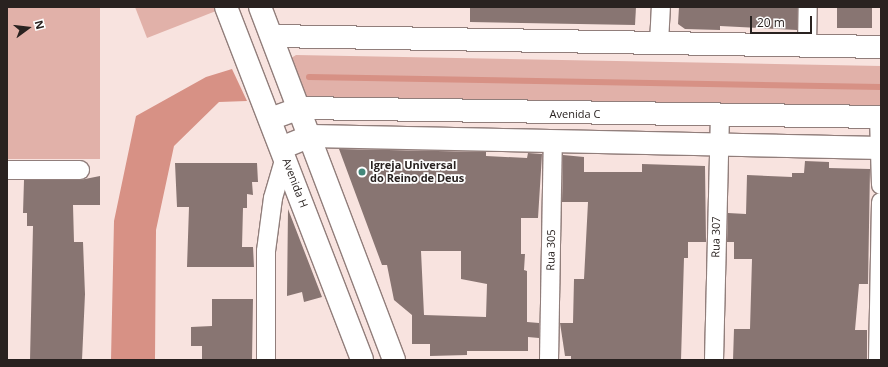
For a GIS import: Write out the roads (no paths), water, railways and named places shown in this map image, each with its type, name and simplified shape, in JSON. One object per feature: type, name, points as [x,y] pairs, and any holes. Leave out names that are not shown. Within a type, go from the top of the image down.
[{"type":"street","name":"Avenida H","points":[[226,7],[362,360]]},
{"type":"street","points":[[260,7],[301,108],[394,360]]},
{"type":"street","points":[[659,43],[661,7]]},
{"type":"street","points":[[807,46],[808,7]]},
{"type":"street","points":[[272,36],[881,47]]},
{"type":"street","name":"Avenida C","points":[[270,119],[301,108],[880,117]]},
{"type":"street","name":"Rua 307","points":[[714,360],[718,146],[720,114]]},
{"type":"street","points":[[880,117],[881,185]]},
{"type":"street","points":[[266,360],[266,251],[273,198],[283,153],[311,136],[718,146],[881,148]]},
{"type":"street","name":"Rua 305","points":[[549,360],[553,141]]},
{"type":"street","points":[[7,170],[80,170]]},
{"type":"street","points":[[878,360],[881,202]]},
{"type":"waterway","points":[[309,77],[881,87]]},
{"type":"place","name":"Igreja Universal do Reino de Deus","points":[[362,172]]}]
